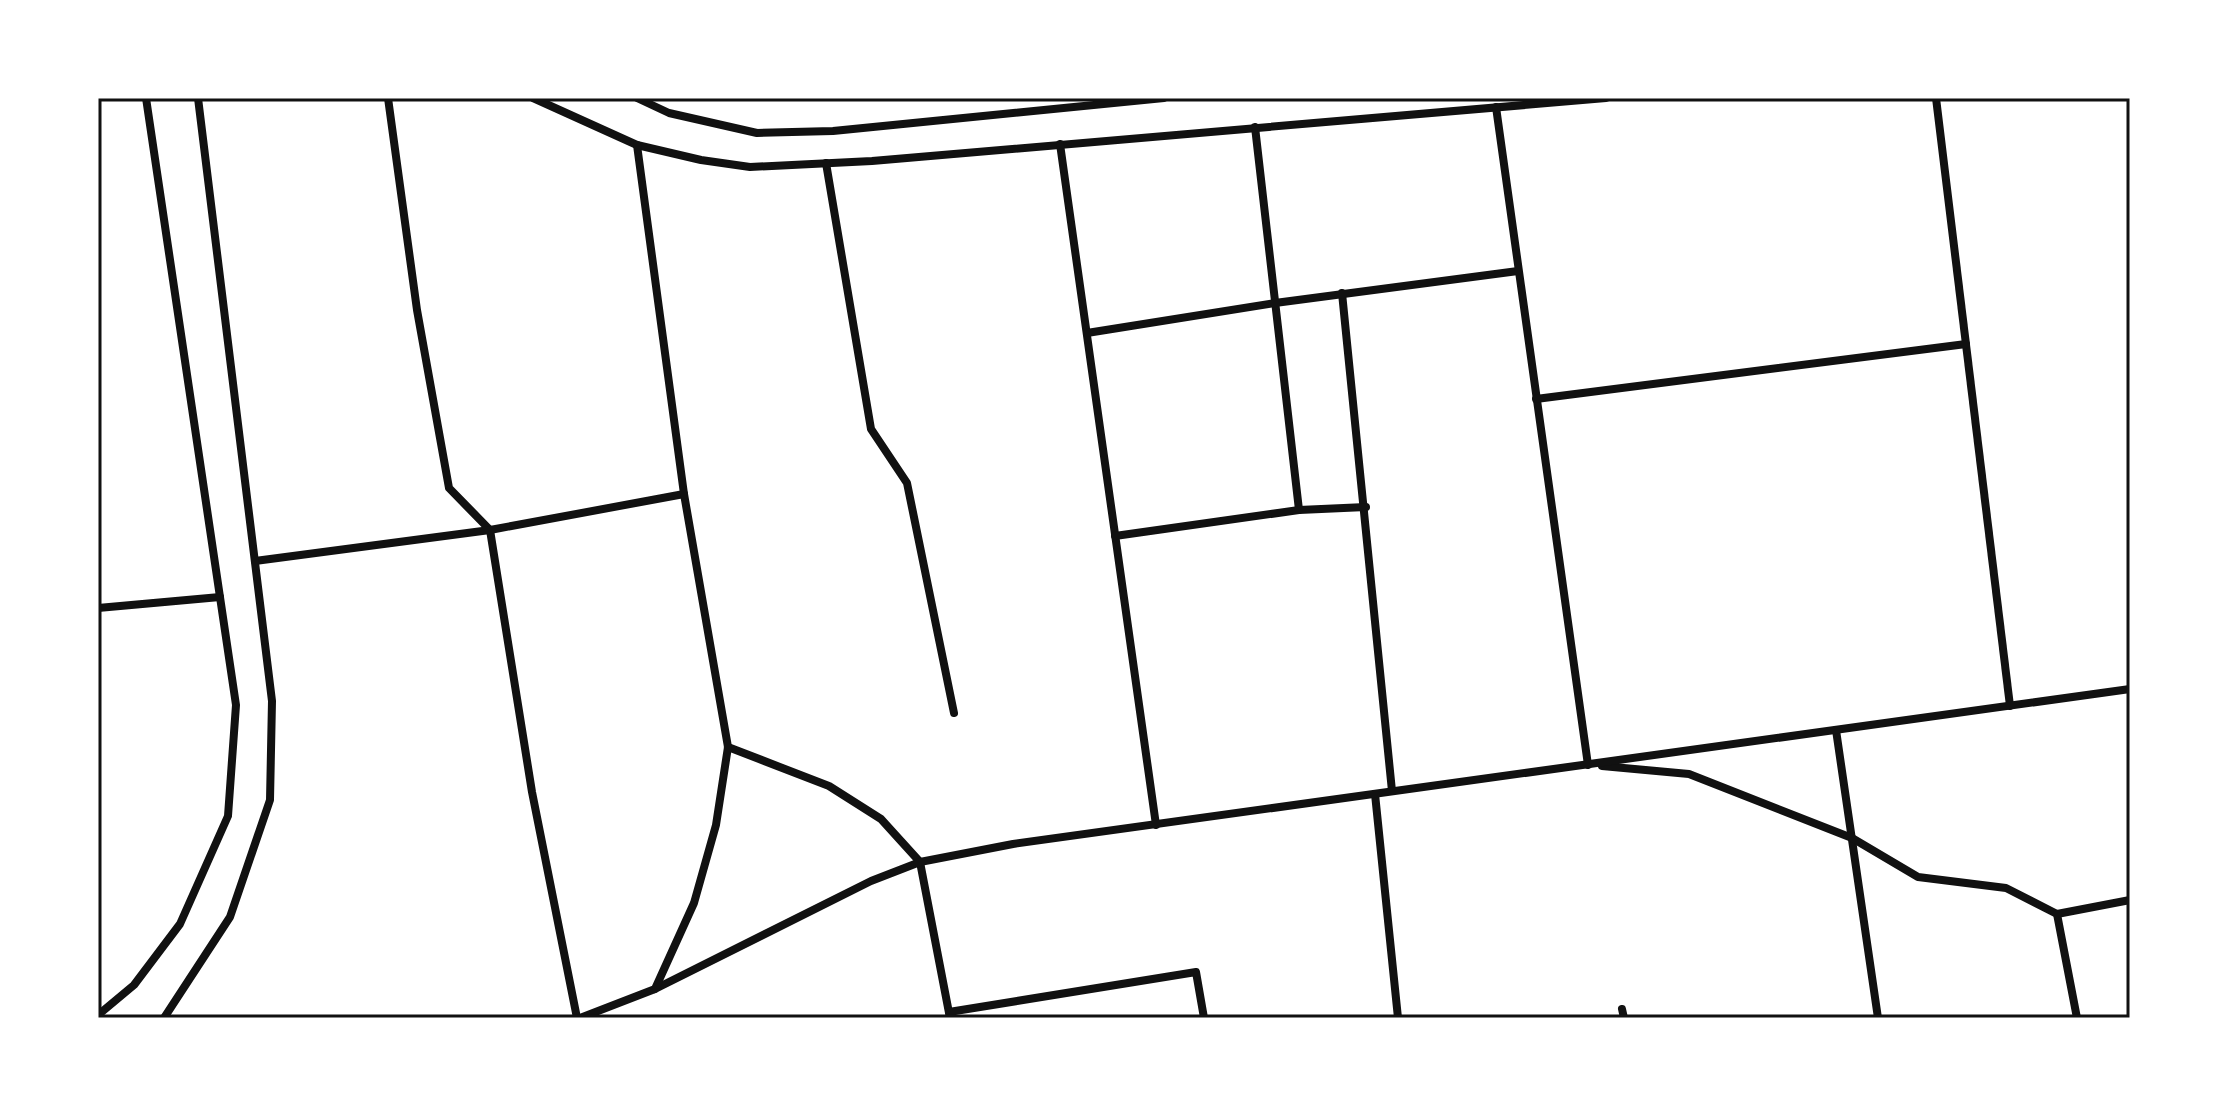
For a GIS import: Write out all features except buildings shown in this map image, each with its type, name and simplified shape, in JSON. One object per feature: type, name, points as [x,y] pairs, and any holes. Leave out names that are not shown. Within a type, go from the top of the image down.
[{"type":"street","points":[[98,1015],[134,985],[180,924],[228,816],[236,705],[146,98]]},
{"type":"street","points":[[164,1018],[230,917],[270,800],[272,701],[198,98]]},
{"type":"street","points":[[388,98],[417,310],[449,488],[490,530],[532,792],[579,1018],[655,989],[858,887],[920,862],[1013,844],[2130,689]]},
{"type":"street","points":[[533,98],[637,145],[701,160],[750,167],[1606,98]]},
{"type":"street","points":[[637,98],[669,113],[757,133],[833,131],[1164,98]]},
{"type":"street","points":[[1936,98],[2010,706]]},
{"type":"street","points":[[1496,107],[1587,765]]},
{"type":"street","points":[[1255,127],[1299,510]]},
{"type":"street","points":[[1060,144],[1156,825]]},
{"type":"street","points":[[637,145],[684,494],[728,747],[716,825],[694,903],[655,989]]},
{"type":"street","points":[[826,163],[871,429],[907,483],[954,713]]},
{"type":"street","points":[[1087,333],[1342,293],[1518,271]]},
{"type":"street","points":[[1342,293],[1366,507],[1392,791]]},
{"type":"street","points":[[1536,399],[1966,344]]},
{"type":"street","points":[[255,561],[490,530],[684,494]]},
{"type":"street","points":[[1115,536],[1299,510],[1366,507]]},
{"type":"street","points":[[98,608],[220,597]]},
{"type":"street","points":[[1836,730],[1878,1018]]},
{"type":"street","points":[[728,747],[829,786],[881,819],[920,862],[950,1015],[1196,972],[1204,1018]]},
{"type":"street","points":[[1587,765],[1689,774],[1852,838],[1918,877],[2006,888],[2057,914],[2130,900]]},
{"type":"street","points":[[1375,794],[1398,1018]]},
{"type":"street","points":[[2057,914],[2077,1018]]}]
